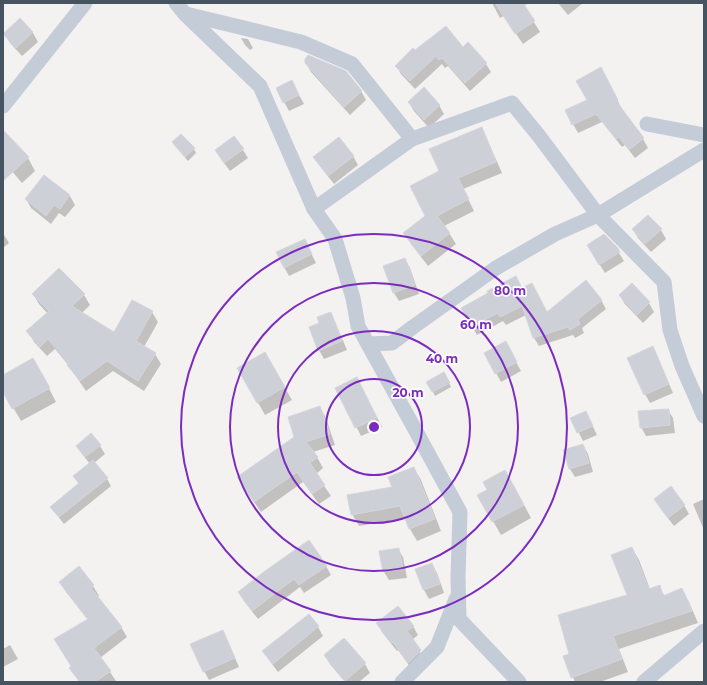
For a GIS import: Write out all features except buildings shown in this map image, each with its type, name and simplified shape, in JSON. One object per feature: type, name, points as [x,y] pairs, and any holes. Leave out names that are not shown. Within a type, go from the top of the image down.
[{"type":"street","points":[[3,106],[85,3]]},
{"type":"street","points":[[180,9],[301,42],[352,64],[412,139]]},
{"type":"street","points":[[180,9],[260,86],[314,209],[335,239],[352,298],[358,326],[460,512],[458,577],[459,619],[519,682]]},
{"type":"street","points":[[314,209],[412,139],[512,103],[539,136],[598,215],[664,282],[670,330],[682,366],[704,416]]},
{"type":"street","points":[[647,124],[704,135]]},
{"type":"street","points":[[368,344],[392,343],[496,268],[556,234],[598,215],[704,150]]},
{"type":"street","points":[[402,682],[437,647],[458,593]]},
{"type":"street","points":[[644,682],[704,631]]}]
